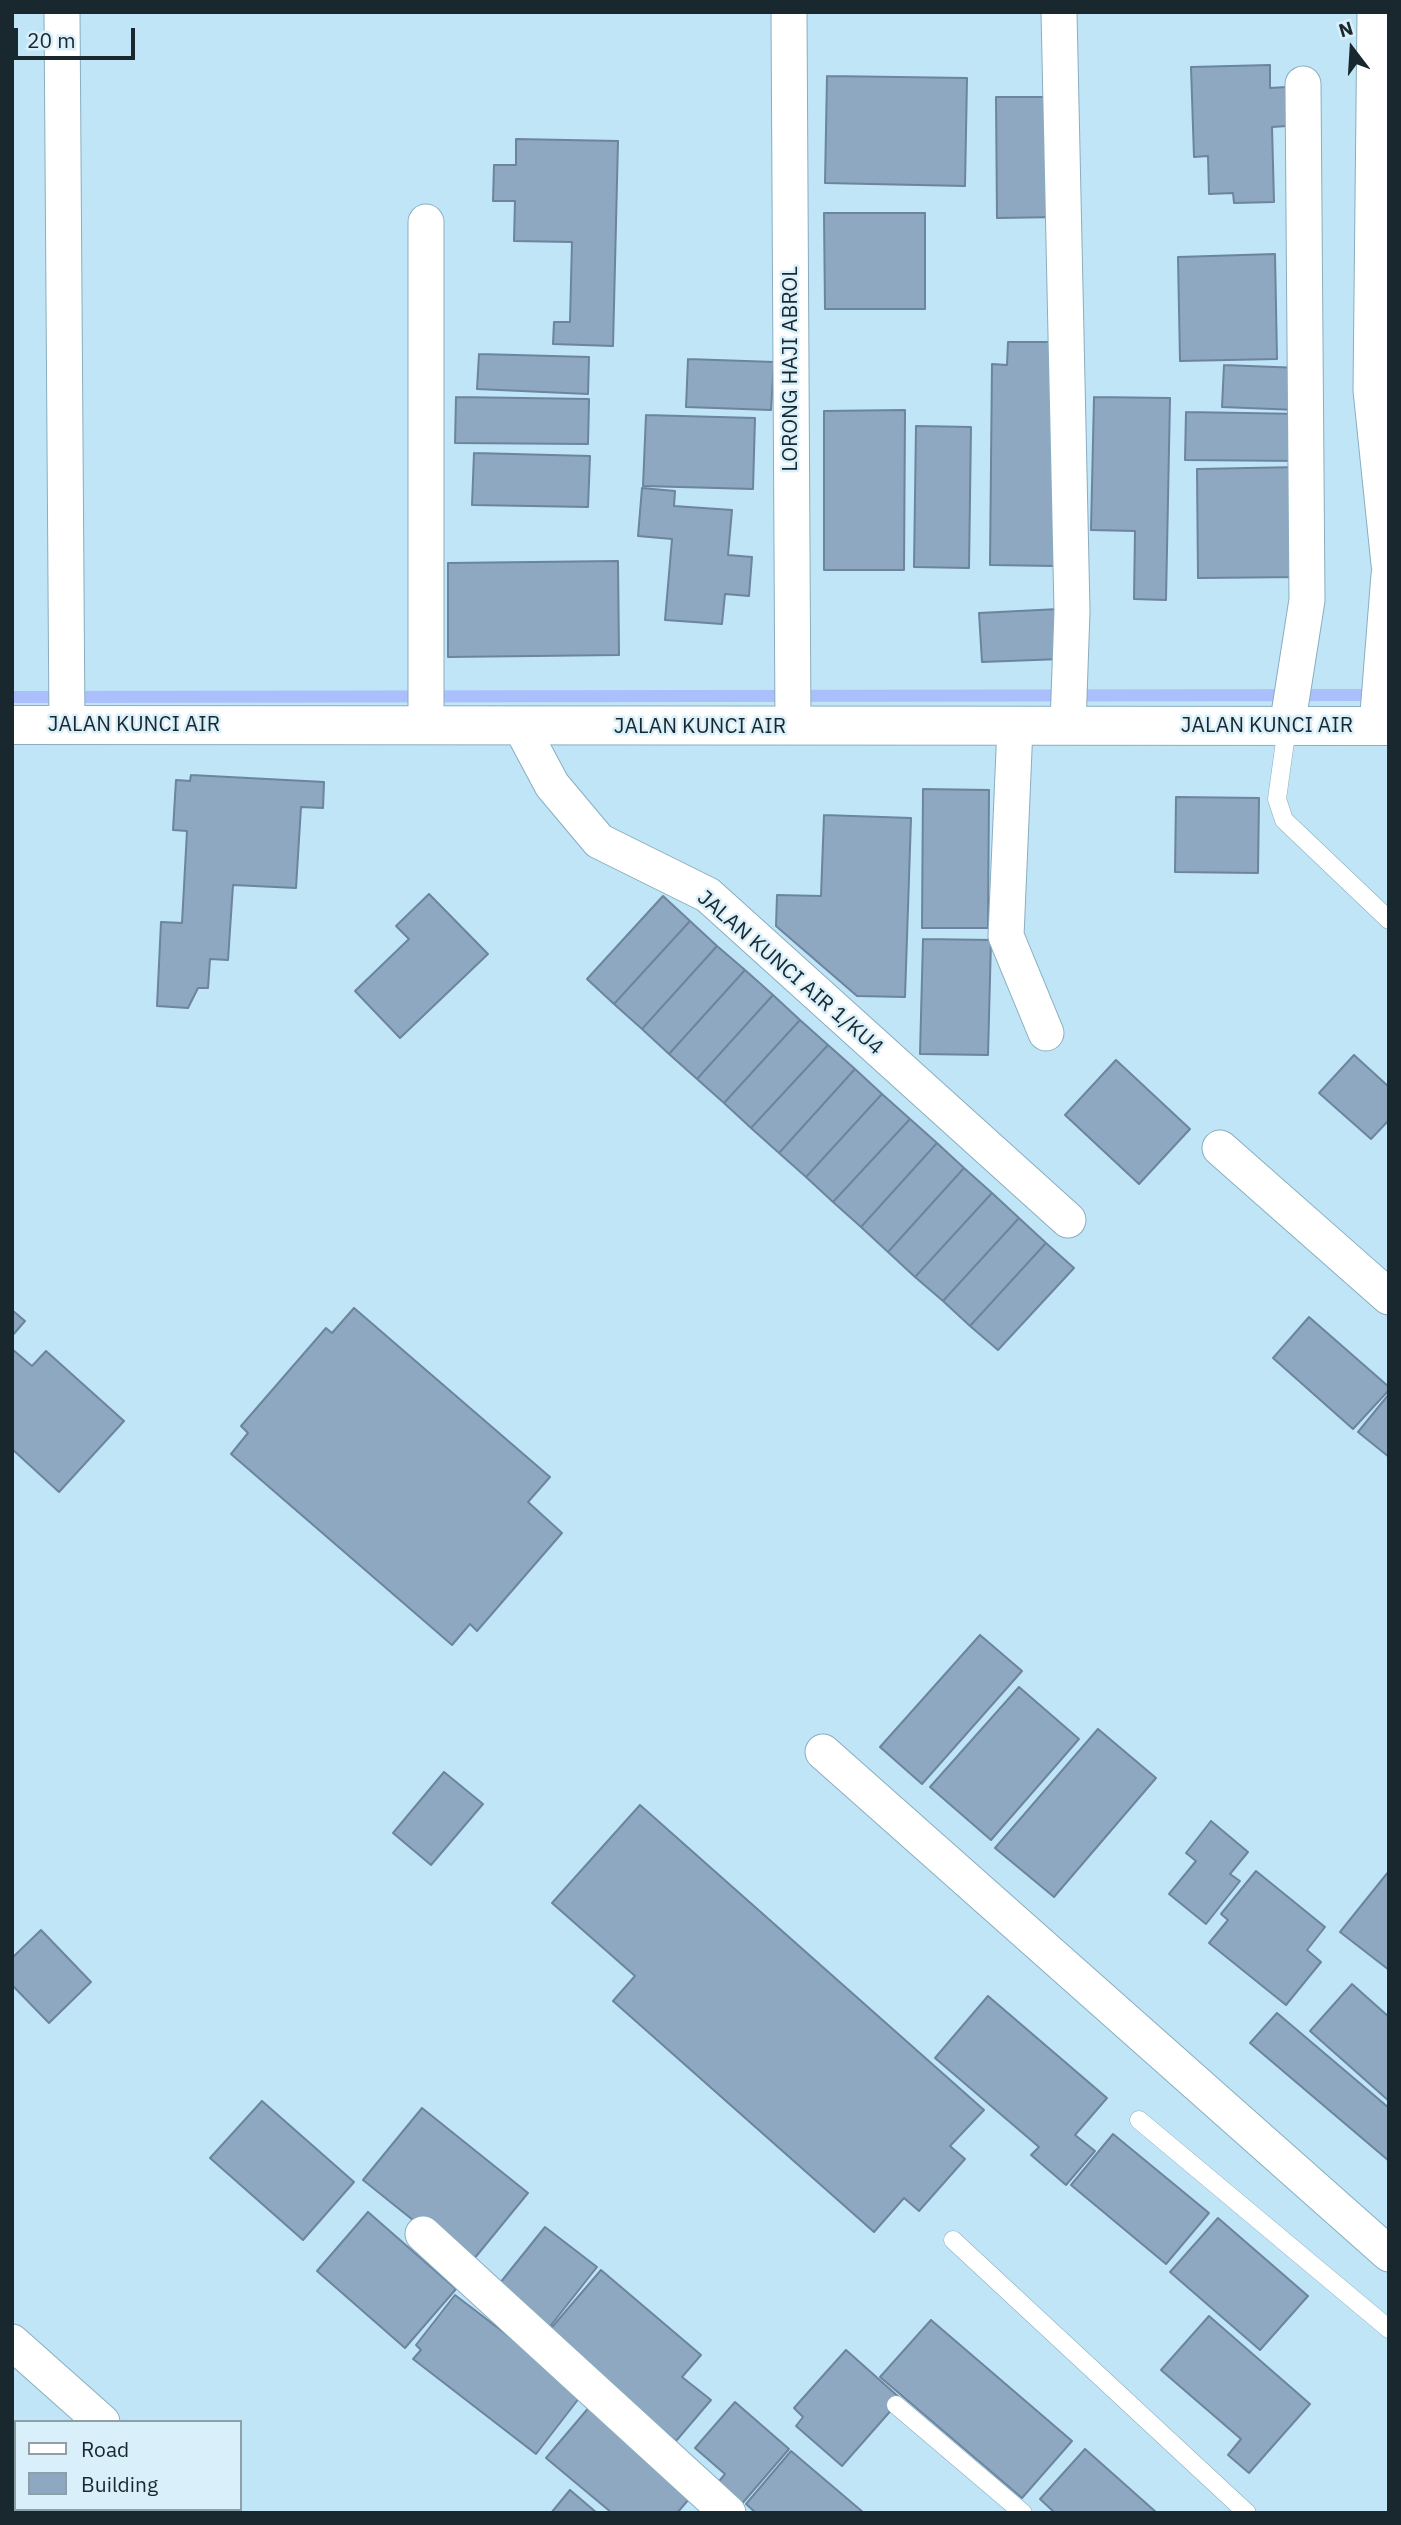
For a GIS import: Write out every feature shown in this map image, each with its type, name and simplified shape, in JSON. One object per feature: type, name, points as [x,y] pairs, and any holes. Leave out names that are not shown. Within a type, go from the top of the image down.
[{"type":"street","points":[[62,12],[67,707]]},
{"type":"street","name":"LORONG HAJI ABROL","points":[[789,12],[793,706]]},
{"type":"street","points":[[1059,12],[1071,597],[1068,706]]},
{"type":"street","points":[[1375,12],[1370,390],[1389,564]]},
{"type":"street","points":[[1290,706],[1307,600],[1303,84]]},
{"type":"street","points":[[426,222],[426,706]]},
{"type":"street","points":[[1381,711],[1389,575]]},
{"type":"street","name":"JALAN KUNCI AIR","points":[[12,725],[67,707],[426,706],[522,727],[793,706],[1015,727],[1068,706],[1290,706],[1381,711]]},
{"type":"street","name":"JALAN KUNCI AIR 1/KU4","points":[[522,727],[552,785],[599,841],[708,895],[1068,1220]]},
{"type":"street","points":[[1015,727],[1006,936],[1046,1033]]},
{"type":"street","points":[[1220,1148],[1389,1297]]},
{"type":"street","points":[[823,1752],[1389,2254]]},
{"type":"street","points":[[424,2234],[728,2513]]},
{"type":"street","points":[[12,2342],[100,2420]]},
{"type":"lane","points":[[1290,706],[1277,799],[1284,820],[1389,920]]},
{"type":"lane","points":[[1139,2120],[1389,2329]]},
{"type":"lane","points":[[953,2240],[1247,2513]]},
{"type":"lane","points":[[897,2404],[1023,2513]]},
{"type":"building","points":[[1270,65],[1270,88],[1287,87],[1287,126],[1272,127],[1274,202],[1234,203],[1233,193],[1209,194],[1208,156],[1194,157],[1191,67]]},
{"type":"building","points":[[827,76],[967,78],[965,186],[825,183]]},
{"type":"building","points":[[996,97],[1058,97],[1059,217],[997,218]]},
{"type":"building","points":[[516,139],[618,141],[613,346],[553,344],[554,322],[570,322],[572,242],[514,241],[515,201],[493,201],[494,165],[516,165]]},
{"type":"building","points":[[824,213],[925,213],[925,309],[825,309]]},
{"type":"building","points":[[1275,254],[1277,359],[1180,361],[1178,257]]},
{"type":"building","points":[[1008,342],[1059,342],[1056,566],[990,565],[992,364],[1007,365]]},
{"type":"building","points":[[479,354],[589,357],[588,394],[477,389]]},
{"type":"building","points":[[688,359],[774,362],[771,410],[686,407]]},
{"type":"building","points":[[1224,365],[1300,368],[1298,410],[1222,407]]},
{"type":"building","points":[[456,397],[589,399],[588,444],[455,443]]},
{"type":"building","points":[[1094,397],[1170,398],[1166,600],[1134,599],[1135,531],[1091,530]]},
{"type":"building","points":[[905,410],[904,570],[824,570],[824,411]]},
{"type":"building","points":[[1186,412],[1302,414],[1301,461],[1185,460]]},
{"type":"building","points":[[646,415],[755,418],[753,489],[643,486]]},
{"type":"building","points":[[916,426],[971,427],[969,568],[914,567]]},
{"type":"building","points":[[474,453],[590,456],[588,507],[472,505]]},
{"type":"building","points":[[1300,467],[1301,577],[1198,578],[1197,469]]},
{"type":"building","points":[[642,488],[675,491],[674,506],[732,510],[728,555],[752,557],[749,596],[725,594],[722,624],[665,620],[672,539],[638,536]]},
{"type":"building","points":[[618,561],[619,655],[448,657],[448,563]]},
{"type":"building","points":[[1059,609],[1061,659],[982,662],[979,613]]},
{"type":"building","points":[[191,775],[324,782],[323,808],[301,807],[296,888],[233,885],[228,960],[210,959],[208,988],[198,988],[188,1008],[157,1006],[161,922],[182,923],[187,831],[173,830],[176,780],[190,781]]},
{"type":"building","points":[[923,789],[989,790],[988,928],[922,928]]},
{"type":"building","points":[[1176,797],[1259,798],[1258,873],[1175,872]]},
{"type":"building","points":[[824,815],[911,818],[905,997],[857,996],[776,926],[777,895],[821,896]]},
{"type":"building","points":[[429,894],[488,954],[400,1038],[355,991],[409,939],[396,926]]},
{"type":"building","points":[[663,896],[690,921],[614,1004],[587,979]]},
{"type":"building","points":[[690,921],[717,946],[642,1029],[614,1004]]},
{"type":"building","points":[[923,939],[991,940],[988,1055],[920,1054]]},
{"type":"building","points":[[717,946],[745,970],[669,1054],[642,1029]]},
{"type":"building","points":[[745,970],[773,995],[697,1079],[669,1054]]},
{"type":"building","points":[[773,995],[800,1020],[724,1103],[697,1079]]},
{"type":"building","points":[[800,1020],[828,1045],[751,1128],[724,1103]]},
{"type":"building","points":[[828,1045],[855,1069],[779,1153],[751,1128]]},
{"type":"building","points":[[1354,1055],[1389,1087],[1389,1120],[1371,1139],[1319,1093]]},
{"type":"building","points":[[1116,1060],[1190,1129],[1139,1184],[1065,1115]]},
{"type":"building","points":[[855,1069],[882,1094],[806,1177],[779,1153]]},
{"type":"building","points":[[882,1094],[910,1119],[833,1202],[806,1177]]},
{"type":"building","points":[[910,1119],[937,1143],[861,1227],[833,1202]]},
{"type":"building","points":[[937,1143],[964,1168],[888,1252],[861,1227]]},
{"type":"building","points":[[964,1168],[992,1193],[915,1277],[888,1252]]},
{"type":"building","points":[[992,1193],[1019,1218],[943,1301],[915,1277]]},
{"type":"building","points":[[1019,1218],[1046,1243],[970,1326],[943,1301]]},
{"type":"building","points":[[1046,1243],[1074,1268],[998,1350],[970,1326]]},
{"type":"building","points":[[354,1308],[550,1477],[528,1502],[562,1533],[477,1631],[470,1624],[452,1645],[231,1454],[248,1433],[241,1426],[326,1328],[332,1333]]},
{"type":"building","points":[[12,1310],[25,1321],[12,1336]]},
{"type":"building","points":[[1309,1317],[1389,1387],[1353,1429],[1273,1358]]},
{"type":"building","points":[[12,1349],[32,1366],[46,1351],[124,1421],[59,1492],[12,1449]]},
{"type":"building","points":[[1389,1394],[1389,1457],[1358,1432]]},
{"type":"building","points":[[980,1635],[1022,1671],[922,1784],[880,1747]]},
{"type":"building","points":[[1019,1687],[1079,1739],[991,1840],[930,1787]]},
{"type":"building","points":[[1098,1729],[1156,1778],[1054,1897],[995,1848]]},
{"type":"building","points":[[444,1772],[483,1804],[431,1865],[393,1833]]},
{"type":"building","points":[[640,1805],[984,2110],[950,2146],[965,2159],[919,2211],[904,2198],[874,2232],[613,2001],[635,1976],[552,1903]]},
{"type":"building","points":[[1211,1821],[1248,1852],[1230,1874],[1240,1881],[1206,1924],[1169,1894],[1196,1861],[1186,1853]]},
{"type":"building","points":[[1256,1871],[1325,1927],[1307,1950],[1321,1962],[1286,2005],[1209,1943],[1228,1920],[1221,1914]]},
{"type":"building","points":[[1389,1871],[1389,1970],[1340,1932]]},
{"type":"building","points":[[41,1930],[91,1982],[49,2023],[12,1985],[12,1958]]},
{"type":"building","points":[[1352,1984],[1389,2017],[1389,2101],[1310,2031]]},
{"type":"building","points":[[988,1996],[1107,2098],[1075,2135],[1095,2151],[1066,2185],[1031,2155],[1039,2147],[935,2058]]},
{"type":"building","points":[[1277,2013],[1389,2108],[1389,2161],[1250,2043]]},
{"type":"building","points":[[262,2101],[354,2182],[303,2240],[210,2158]]},
{"type":"building","points":[[422,2108],[528,2193],[469,2265],[363,2180]]},
{"type":"building","points":[[1113,2134],[1209,2213],[1166,2264],[1071,2185]]},
{"type":"building","points":[[368,2212],[456,2289],[405,2348],[317,2271]]},
{"type":"building","points":[[1218,2218],[1308,2296],[1260,2350],[1170,2272]]},
{"type":"building","points":[[545,2227],[597,2267],[544,2334],[492,2293]]},
{"type":"building","points":[[601,2270],[701,2355],[682,2377],[711,2400],[676,2441],[593,2371],[541,2340]]},
{"type":"building","points":[[455,2295],[583,2393],[536,2454],[413,2359],[421,2350],[416,2345]]},
{"type":"building","points":[[1209,2316],[1310,2404],[1249,2473],[1228,2455],[1241,2439],[1161,2370]]},
{"type":"building","points":[[931,2320],[1072,2441],[1022,2498],[880,2377]]},
{"type":"building","points":[[846,2350],[901,2399],[842,2466],[796,2426],[803,2417],[794,2408]]},
{"type":"building","points":[[735,2402],[789,2449],[740,2506],[716,2485],[725,2474],[695,2448]]},
{"type":"building","points":[[591,2405],[695,2492],[677,2513],[612,2513],[546,2458]]},
{"type":"building","points":[[12,2440],[14,2492],[12,2490]]},
{"type":"building","points":[[1085,2449],[1157,2513],[1055,2513],[1040,2499]]},
{"type":"building","points":[[791,2451],[864,2513],[756,2513],[746,2504]]},
{"type":"building","points":[[12,2490],[14,2511],[20,2511],[12,2513]]},
{"type":"building","points":[[570,2490],[597,2513],[551,2513]]},
{"type":"waterway","points":[[12,697],[1378,695]]}]
